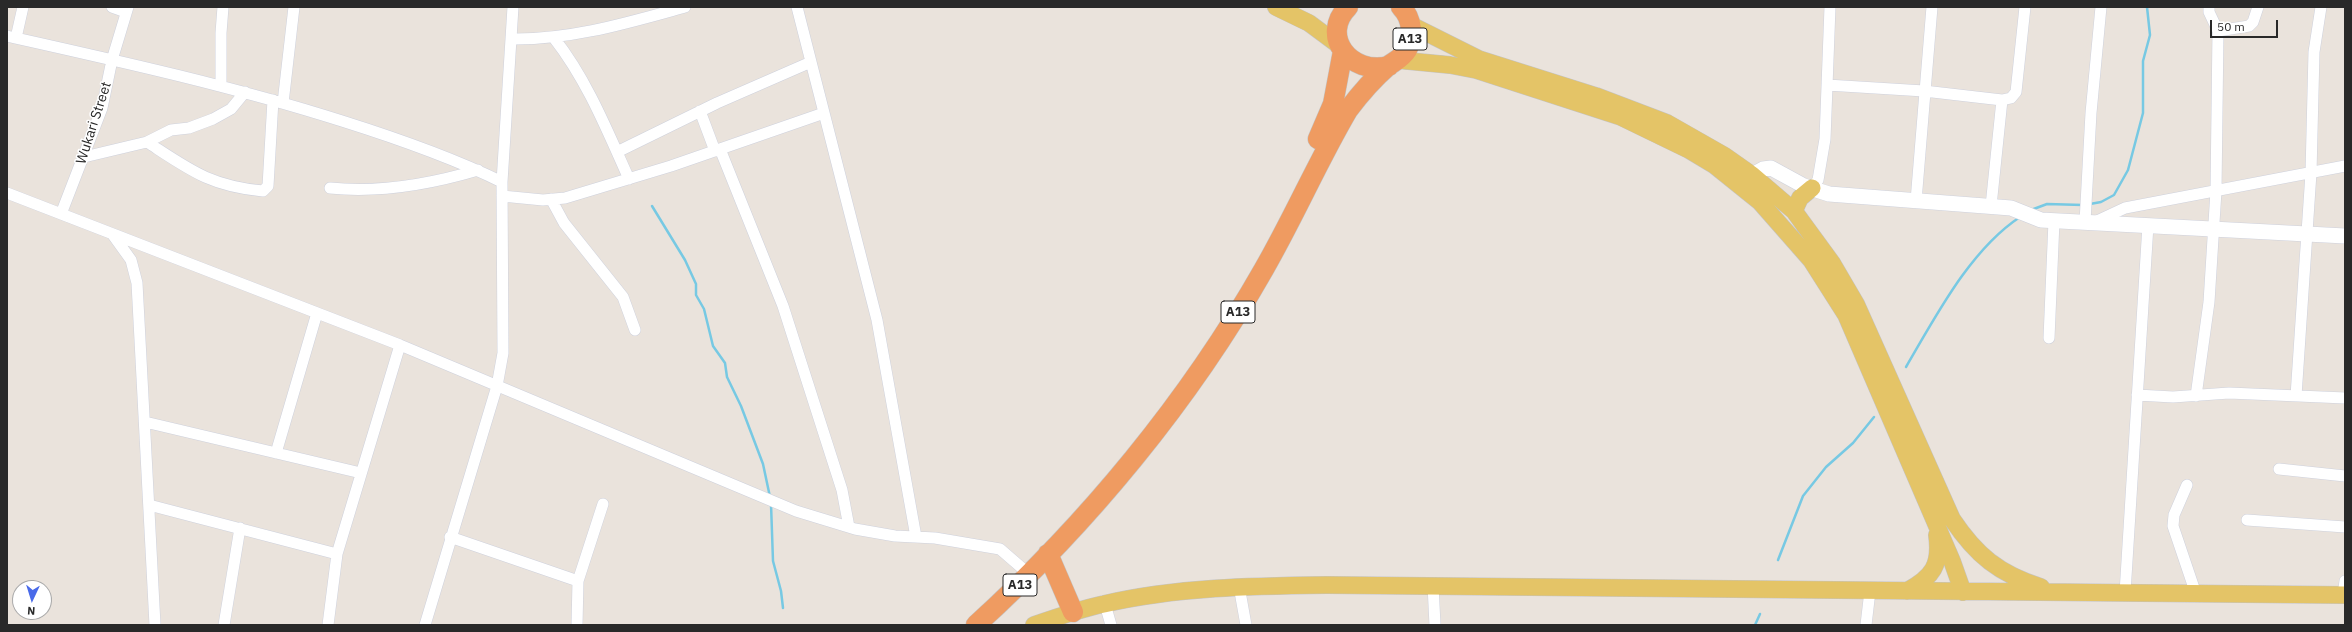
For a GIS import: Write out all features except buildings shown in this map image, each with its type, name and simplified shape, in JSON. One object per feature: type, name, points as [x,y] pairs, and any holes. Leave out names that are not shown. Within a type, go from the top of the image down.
[{"type":"highway","name":"A13","points":[[1348,7],[1339,22],[1337,34],[1342,49],[1354,62],[1368,68],[1394,63]]},
{"type":"highway","name":"A13","points":[[976,625],[1030,575],[1054,548],[1132,458],[1192,380],[1264,269],[1348,110],[1406,50],[1411,38],[1406,13]]},
{"type":"highway","name":"A13","points":[[1054,548],[1077,507],[1176,380],[1215,323],[1252,264],[1291,194],[1326,122],[1333,104],[1342,49]]},
{"type":"highway","points":[[1054,548],[1073,612]]},
{"type":"main road","points":[[1276,7],[1309,23],[1342,49]]},
{"type":"main road","points":[[1406,13],[1479,58],[1596,96],[1667,123],[1725,156],[1752,175],[1794,211],[1832,263],[1856,304],[1942,498],[1959,529],[1986,560],[2000,570],[2015,578],[2057,591]]},
{"type":"main road","points":[[1394,63],[1450,65],[1476,70],[1621,117],[1689,150],[1714,165],[1760,202],[1811,260],[1846,315],[1963,592]]},
{"type":"main road","points":[[1794,211],[1800,198],[1812,188]]},
{"type":"main road","points":[[1907,591],[1928,577],[1937,562],[1938,542],[1935,523]]},
{"type":"main road","points":[[1034,625],[1073,612],[1147,596],[1239,586],[1433,586],[1963,592],[2057,591],[2196,594],[2344,590]]},
{"type":"street","points":[[23,7],[11,37],[245,92],[375,131],[478,170],[502,182]]},
{"type":"street","points":[[112,7],[127,9]]},
{"type":"street","points":[[221,86],[221,32],[223,7]]},
{"type":"street","points":[[147,142],[200,176],[222,185],[263,191],[268,186],[278,102],[294,7]]},
{"type":"street","points":[[426,625],[450,537],[496,386],[503,353],[502,182],[513,7]]},
{"type":"street","points":[[511,39],[554,38],[597,30],[685,7]]},
{"type":"street","points":[[797,7],[877,320],[916,537]]},
{"type":"street","points":[[1812,188],[1818,180],[1824,146],[1830,7]]},
{"type":"street","points":[[1916,201],[1932,7]]},
{"type":"street","points":[[1827,85],[1924,90],[2002,100],[2011,98],[2016,92],[2025,7]]},
{"type":"street","points":[[2088,214],[2101,7]]},
{"type":"street","points":[[2196,396],[2209,302],[2216,191],[2218,32],[2209,12],[2209,7]]},
{"type":"street","points":[[2218,32],[2249,26],[2253,22],[2258,7]]},
{"type":"street","points":[[2296,396],[2311,173],[2314,52],[2321,7]]},
{"type":"street","name":"Wukari Street","points":[[61,214],[102,108],[112,60],[127,9]]},
{"type":"street","points":[[554,38],[571,59],[589,91],[629,179]]},
{"type":"street","points":[[617,152],[700,112],[811,62]]},
{"type":"street","points":[[84,157],[147,142],[171,130],[189,128],[213,119],[231,109],[245,92]]},
{"type":"street","points":[[1991,206],[2002,100]]},
{"type":"street","points":[[700,112],[718,150],[783,306],[842,490],[849,527]]},
{"type":"street","points":[[502,196],[551,199],[565,198],[718,150],[824,113]]},
{"type":"street","points":[[1752,175],[1763,169],[1771,168],[1812,188],[1829,194],[1991,206],[2022,210],[2034,218],[2054,221],[2345,166]]},
{"type":"street","points":[[330,188],[359,191],[447,179],[478,170]]},
{"type":"street","points":[[7,193],[400,345],[796,511],[849,527],[895,536],[971,543],[1000,550],[1030,575]]},
{"type":"street","points":[[551,199],[564,223],[624,297],[636,330]]},
{"type":"street","points":[[2088,214],[2148,225],[2345,236]]},
{"type":"street","points":[[2049,338],[2054,221]]},
{"type":"street","points":[[2124,593],[2148,225]]},
{"type":"street","points":[[113,234],[131,260],[137,283],[155,625]]},
{"type":"street","points":[[276,453],[317,313]]},
{"type":"street","points":[[328,625],[337,554],[400,345]]},
{"type":"street","points":[[2137,395],[2173,397],[2229,393],[2345,398]]},
{"type":"street","points":[[145,422],[361,473]]},
{"type":"street","points":[[2280,469],[2345,476]]},
{"type":"street","points":[[2187,485],[2174,515],[2173,526],[2196,594]]},
{"type":"street","points":[[577,625],[578,581],[603,504]]},
{"type":"street","points":[[149,505],[337,554]]},
{"type":"street","points":[[2247,520],[2345,527]]},
{"type":"street","points":[[224,625],[240,528]]},
{"type":"street","points":[[450,537],[578,581]]},
{"type":"street","points":[[1239,586],[1246,625]]},
{"type":"street","points":[[1433,586],[1435,625]]},
{"type":"street","points":[[1866,625],[1870,591]]},
{"type":"street","points":[[1105,604],[1111,625]]},
{"type":"waterway","points":[[2090,204],[2101,202],[2114,195],[2128,170],[2143,113],[2143,61],[2150,35],[2147,7]]},
{"type":"waterway","points":[[2031,210],[2047,204],[2083,205]]},
{"type":"waterway","points":[[652,206],[685,260],[696,284],[696,295],[704,309],[713,346],[725,363],[727,377],[741,406],[763,464],[770,497]]},
{"type":"waterway","points":[[1906,367],[1942,306],[1970,266],[1985,247],[2020,217]]},
{"type":"waterway","points":[[1778,560],[1803,496],[1826,467],[1853,443],[1874,417]]},
{"type":"waterway","points":[[771,504],[773,561],[781,591],[783,608]]},
{"type":"waterway","points":[[1755,625],[1760,614]]}]
